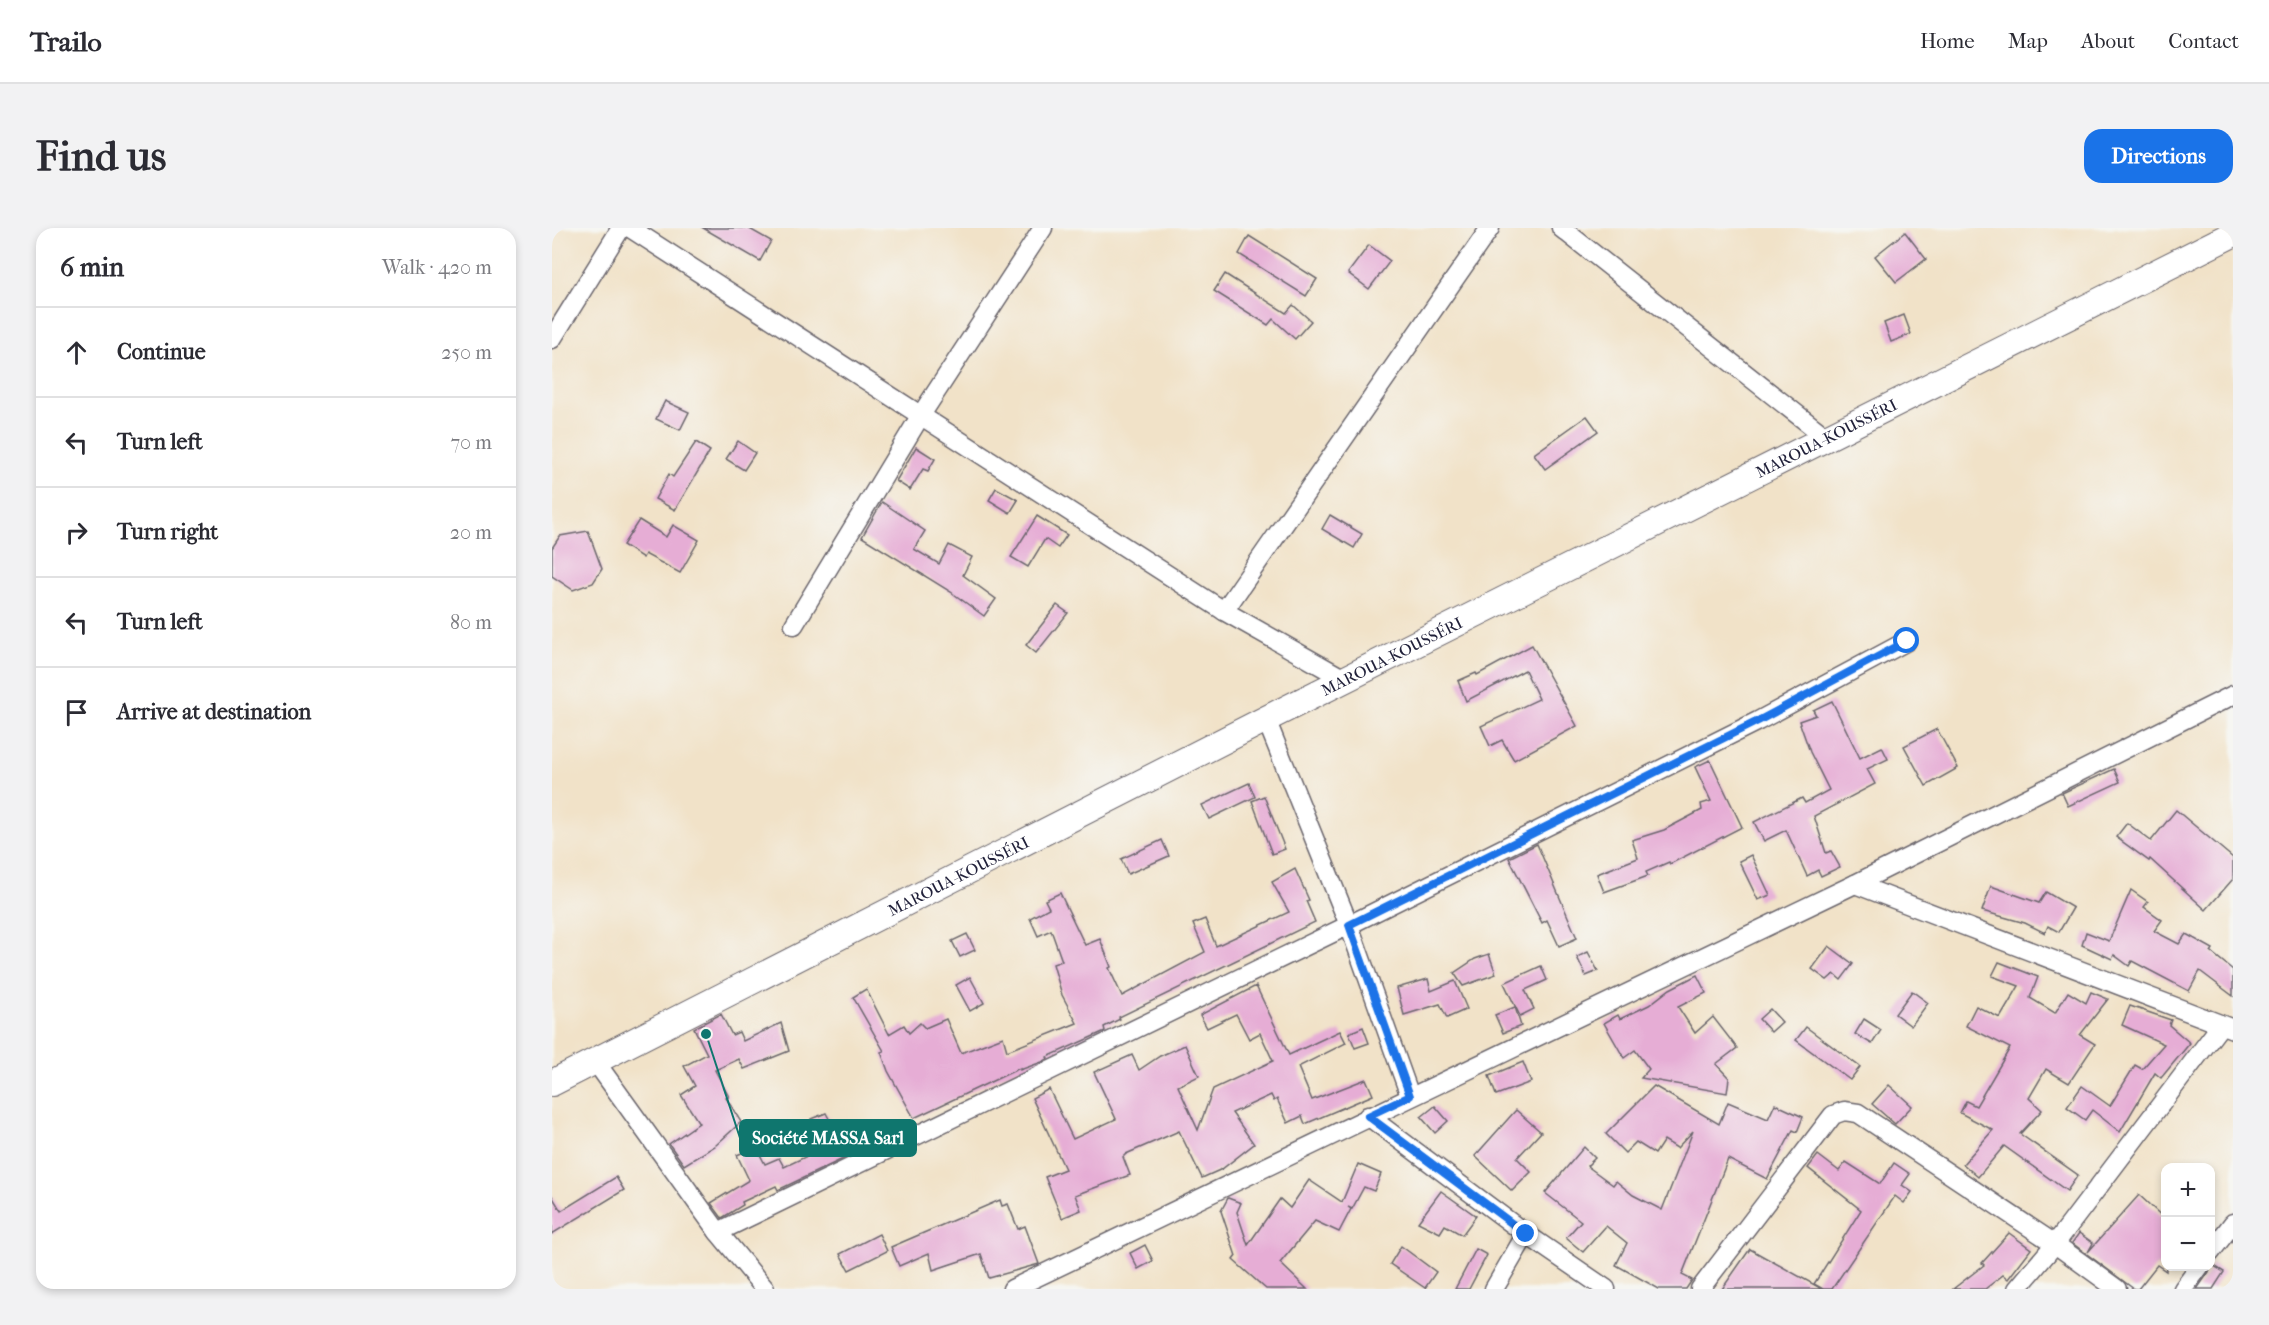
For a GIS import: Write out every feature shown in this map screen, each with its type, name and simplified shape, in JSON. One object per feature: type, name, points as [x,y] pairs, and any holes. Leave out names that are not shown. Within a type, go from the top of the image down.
[{"type":"highway","name":"MAROUA-KOUSSÉRI","points":[[552,1083],[1266,719],[2233,234]]},
{"type":"street","points":[[552,339],[621,228]]},
{"type":"street","points":[[630,228],[1224,611],[1346,680]]},
{"type":"street","points":[[794,625],[921,415],[1042,228]]},
{"type":"street","points":[[1224,611],[1490,228]]},
{"type":"street","points":[[1561,228],[1827,438]]},
{"type":"street","points":[[718,1232],[1349,925],[1758,721],[1907,641]]},
{"type":"street","points":[[1012,1289],[1855,884],[2233,695]]},
{"type":"street","points":[[1266,719],[1349,925],[1410,1096]]},
{"type":"street","points":[[1855,884],[2227,1027],[2017,1289]]},
{"type":"street","points":[[595,1061],[718,1232],[765,1289]]},
{"type":"street","points":[[1700,1289],[1833,1115],[1844,1111],[1858,1113],[2055,1244],[2117,1289]]},
{"type":"street","points":[[1368,1116],[1526,1234],[1606,1289]]},
{"type":"street","points":[[2215,1248],[2233,1224]]},
{"type":"street","points":[[1494,1289],[1526,1234]]},
{"type":"street","points":[[2183,1289],[2196,1271]]},
{"type":"building","points":[[703,228],[748,228],[771,241],[760,261]]},
{"type":"building","points":[[1905,232],[1926,259],[1896,282],[1875,256]]},
{"type":"building","points":[[1249,236],[1317,279],[1306,296],[1239,254]]},
{"type":"building","points":[[1369,245],[1390,261],[1369,289],[1348,273]]},
{"type":"building","points":[[1225,274],[1286,313],[1293,305],[1311,321],[1295,339],[1273,319],[1268,325],[1214,291]]},
{"type":"building","points":[[1904,315],[1911,334],[1891,342],[1884,323]]},
{"type":"building","points":[[665,401],[689,412],[680,430],[656,419]]},
{"type":"building","points":[[1587,416],[1598,431],[1545,469],[1534,454]]},
{"type":"building","points":[[738,441],[755,453],[744,470],[726,459]]},
{"type":"building","points":[[696,442],[710,451],[675,510],[655,499],[669,474],[673,477]]},
{"type":"building","points":[[916,447],[935,459],[928,471],[923,469],[910,490],[896,481]]},
{"type":"building","points":[[996,488],[1018,500],[1010,513],[989,500]]},
{"type":"building","points":[[882,502],[925,531],[914,549],[939,564],[949,545],[972,557],[963,575],[996,599],[984,616],[951,592],[862,537]]},
{"type":"building","points":[[1330,515],[1362,534],[1354,548],[1322,529]]},
{"type":"building","points":[[1037,516],[1067,535],[1058,548],[1045,539],[1028,567],[1011,557]]},
{"type":"building","points":[[639,520],[666,537],[673,525],[699,540],[680,573],[645,554],[643,558],[623,545]]},
{"type":"building","points":[[588,531],[602,569],[593,583],[573,590],[552,576],[552,548],[560,536]]},
{"type":"building","points":[[1057,605],[1068,613],[1036,653],[1026,645]]},
{"type":"building","points":[[1532,645],[1577,726],[1514,760],[1502,740],[1490,746],[1481,726],[1539,699],[1525,670],[1466,701],[1458,681],[1476,673],[1477,675]]},
{"type":"building","points":[[1832,701],[1860,758],[1882,747],[1888,759],[1867,769],[1875,784],[1814,816],[1826,853],[1831,851],[1840,867],[1821,876],[1818,870],[1807,876],[1786,830],[1764,841],[1754,822],[1802,798],[1805,803],[1829,790],[1810,752],[1799,721],[1816,715],[1813,710]]},
{"type":"building","points":[[1937,729],[1958,768],[1926,786],[1904,746]]},
{"type":"building","points":[[1710,760],[1742,827],[1670,864],[1669,862],[1646,872],[1648,876],[1604,892],[1597,874],[1638,858],[1632,840],[1664,830],[1702,810],[1701,804],[1711,801],[1695,767]]},
{"type":"building","points":[[2114,769],[2120,782],[2068,806],[2062,793]]},
{"type":"building","points":[[1249,783],[1255,797],[1209,819],[1202,805]]},
{"type":"building","points":[[1264,796],[1285,849],[1272,854],[1252,801]]},
{"type":"building","points":[[2176,810],[2233,858],[2233,879],[2206,910],[2150,859],[2149,861],[2116,837],[2127,823],[2151,841]]},
{"type":"building","points":[[1162,840],[1169,856],[1128,874],[1121,859]]},
{"type":"building","points":[[1537,844],[1577,938],[1559,946],[1547,920],[1542,923],[1509,858]]},
{"type":"building","points":[[1751,855],[1770,895],[1758,900],[1739,861]]},
{"type":"building","points":[[1295,869],[1309,900],[1306,901],[1315,922],[1119,1017],[1120,1019],[1104,1027],[1105,1031],[1047,1057],[1048,1059],[1042,1062],[1020,1070],[1020,1068],[914,1118],[888,1071],[881,1052],[884,1051],[853,997],[866,989],[889,1034],[904,1025],[909,1033],[920,1023],[925,1028],[946,1019],[961,1053],[1003,1037],[1007,1051],[1077,1023],[1062,995],[1053,964],[1062,961],[1051,930],[1038,936],[1030,918],[1049,908],[1045,900],[1060,893],[1085,945],[1100,939],[1111,967],[1109,968],[1122,996],[1205,952],[1193,924],[1205,919],[1216,946],[1289,912],[1272,882]]},
{"type":"building","points":[[1991,886],[2039,903],[2046,892],[2073,908],[2059,932],[2048,926],[2045,933],[2025,923],[1982,911]]},
{"type":"building","points":[[2131,890],[2148,902],[2144,907],[2162,920],[2154,931],[2179,944],[2186,934],[2213,949],[2211,952],[2233,970],[2233,996],[2200,971],[2189,991],[2132,961],[2129,966],[2114,955],[2112,959],[2082,945],[2086,932],[2109,941]]},
{"type":"building","points":[[967,934],[975,950],[960,957],[952,941]]},
{"type":"building","points":[[1829,946],[1853,964],[1841,980],[1834,974],[1827,980],[1812,969]]},
{"type":"building","points":[[1588,952],[1598,971],[1586,976],[1577,957]]},
{"type":"building","points":[[1489,954],[1496,974],[1463,986],[1454,973],[1475,959]]},
{"type":"building","points":[[1999,962],[2038,977],[2030,998],[2055,1013],[2068,992],[2086,1003],[2091,992],[2108,999],[2080,1035],[2095,1044],[2069,1083],[2046,1069],[2029,1098],[2042,1110],[2020,1134],[2078,1175],[2067,1191],[2004,1146],[1978,1177],[1963,1164],[1993,1130],[1960,1113],[1966,1101],[1976,1106],[2010,1048],[1966,1026],[1976,1006],[2000,1018],[2019,986],[1992,976]]},
{"type":"building","points":[[1541,966],[1547,980],[1525,990],[1534,1009],[1520,1016],[1504,983]]},
{"type":"building","points":[[1697,975],[1706,993],[1678,1007],[1695,1033],[1713,1017],[1737,1048],[1716,1064],[1729,1078],[1727,1093],[1641,1078],[1649,1069],[1635,1050],[1624,1058],[1604,1023],[1618,1015],[1620,1019],[1649,1005],[1670,989]]},
{"type":"building","points":[[970,977],[984,1003],[970,1011],[956,985]]},
{"type":"building","points":[[1428,979],[1431,991],[1455,981],[1467,1009],[1447,1018],[1440,1004],[1404,1015],[1397,988]]},
{"type":"building","points":[[1256,986],[1289,1055],[1340,1031],[1346,1043],[1298,1067],[1312,1100],[1366,1079],[1373,1095],[1305,1124],[1302,1116],[1288,1123],[1277,1099],[1274,1101],[1271,1095],[1232,1113],[1254,1144],[1222,1169],[1202,1178],[1179,1131],[1126,1154],[1123,1157],[1130,1175],[1075,1195],[1081,1210],[1062,1218],[1045,1177],[1065,1169],[1032,1098],[1049,1089],[1073,1139],[1116,1119],[1094,1072],[1132,1055],[1139,1070],[1160,1056],[1185,1045],[1199,1076],[1178,1086],[1198,1130],[1213,1089],[1273,1061],[1260,1033],[1249,1039],[1236,1014],[1207,1028],[1200,1015]]},
{"type":"building","points":[[1912,991],[1928,1003],[1911,1026],[1895,1014]]},
{"type":"building","points":[[2130,1006],[2171,1020],[2169,1025],[2190,1043],[2161,1078],[2155,1073],[2120,1132],[2092,1110],[2085,1120],[2067,1107],[2082,1086],[2110,1106],[2135,1065],[2142,1069],[2164,1044],[2122,1025]]},
{"type":"building","points":[[1515,1007],[1521,1026],[1503,1033],[1495,1015]]},
{"type":"building","points":[[1770,1009],[1782,1022],[1771,1032],[1759,1019]]},
{"type":"building","points":[[721,1014],[732,1035],[739,1032],[743,1041],[781,1023],[789,1051],[744,1069],[739,1059],[715,1070],[729,1097],[726,1098],[741,1122],[715,1146],[684,1165],[669,1144],[699,1123],[681,1095],[695,1086],[684,1066],[707,1054],[694,1028]]},
{"type":"building","points":[[1864,1019],[1881,1030],[1872,1044],[1855,1034]]},
{"type":"building","points":[[1363,1027],[1369,1043],[1355,1048],[1349,1033]]},
{"type":"building","points":[[1806,1027],[1860,1067],[1850,1080],[1796,1040]]},
{"type":"building","points":[[1523,1062],[1531,1082],[1496,1095],[1489,1076]]},
{"type":"building","points":[[1889,1085],[1912,1106],[1895,1124],[1872,1104]]},
{"type":"building","points":[[1654,1086],[1719,1124],[1728,1102],[1768,1119],[1775,1104],[1803,1117],[1797,1132],[1793,1130],[1767,1179],[1728,1159],[1682,1275],[1692,1280],[1686,1289],[1659,1289],[1616,1265],[1627,1243],[1606,1226],[1583,1252],[1566,1238],[1581,1221],[1545,1193],[1584,1147],[1595,1158],[1587,1166],[1613,1185],[1616,1181],[1633,1195],[1662,1210],[1693,1131],[1677,1148],[1664,1140],[1655,1154],[1636,1142],[1625,1153],[1606,1134]]},
{"type":"building","points":[[1435,1106],[1448,1121],[1435,1133],[1421,1117]]},
{"type":"building","points":[[1516,1110],[1541,1132],[1517,1158],[1531,1172],[1512,1191],[1475,1156]]},
{"type":"building","points":[[826,1113],[849,1156],[778,1190],[776,1186],[742,1202],[743,1205],[722,1218],[711,1203],[749,1180],[737,1155],[756,1147],[765,1164],[779,1158],[784,1167],[824,1148],[811,1119]]},
{"type":"building","points":[[1818,1155],[1839,1171],[1846,1162],[1880,1184],[1894,1163],[1910,1174],[1902,1185],[1912,1192],[1904,1203],[1895,1196],[1832,1289],[1823,1289],[1814,1284],[1861,1210],[1808,1168]]},
{"type":"building","points":[[1358,1164],[1381,1174],[1374,1191],[1364,1187],[1352,1209],[1348,1207],[1351,1209],[1339,1232],[1315,1221],[1280,1263],[1307,1289],[1266,1289],[1233,1260],[1236,1256],[1221,1211],[1228,1198],[1241,1203],[1237,1212],[1248,1245],[1280,1199],[1290,1208],[1309,1180],[1342,1202]]},
{"type":"building","points":[[616,1177],[624,1190],[552,1234],[552,1196],[561,1211]]},
{"type":"building","points":[[1441,1191],[1476,1216],[1462,1235],[1445,1225],[1440,1233],[1418,1222]]},
{"type":"building","points":[[2139,1195],[2161,1215],[2161,1268],[2157,1265],[2138,1289],[2134,1289],[2072,1243],[2079,1233],[2093,1243],[2088,1252]]},
{"type":"building","points":[[1000,1200],[1002,1206],[1008,1204],[1018,1229],[1025,1226],[1039,1264],[989,1278],[981,1254],[933,1270],[929,1253],[899,1266],[891,1247]]},
{"type":"building","points":[[2009,1233],[2031,1249],[2008,1279],[2003,1275],[1985,1289],[1953,1289],[1984,1265],[1982,1263]]},
{"type":"building","points":[[879,1234],[887,1251],[849,1270],[840,1254]]},
{"type":"building","points":[[1145,1245],[1153,1261],[1138,1269],[1130,1253]]},
{"type":"building","points":[[1401,1246],[1436,1272],[1425,1288],[1390,1264]]},
{"type":"building","points":[[1476,1249],[1487,1255],[1469,1289],[1455,1289]]},
{"type":"building","points":[[1750,1249],[1822,1289],[1722,1289]]},
{"type":"building","points":[[2215,1266],[2224,1272],[2213,1289],[2197,1289],[2209,1272],[2215,1271]]},
{"type":"place","name":"Société MASSA Sarl","points":[[706,1034]]},
{"type":"route","points":[[1526,1234],[1368,1116],[1410,1096],[1349,925],[1758,721],[1907,641]]}]
